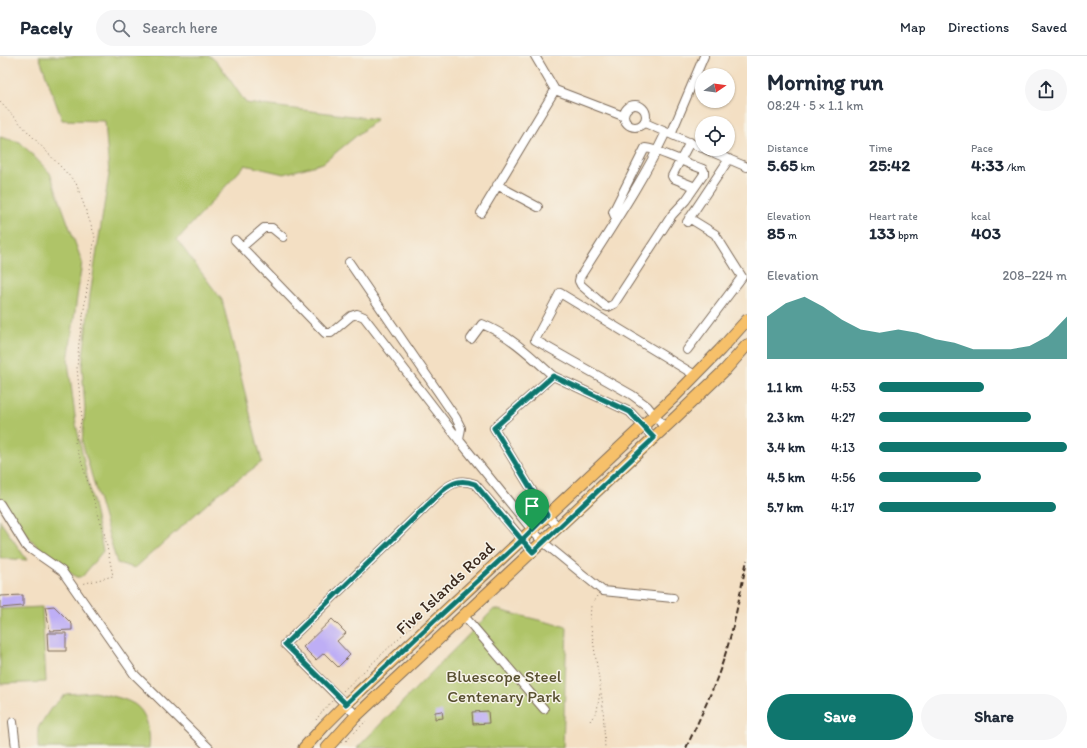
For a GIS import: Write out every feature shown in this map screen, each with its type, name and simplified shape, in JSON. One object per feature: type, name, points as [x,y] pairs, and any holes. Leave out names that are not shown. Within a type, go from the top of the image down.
[{"type":"main road","name":"Five Islands Road","points":[[304,748],[346,704],[643,426],[695,375],[747,320]]},
{"type":"main road","name":"Five Islands Road","points":[[327,748],[357,716],[665,428],[725,370],[747,345]]},
{"type":"street","points":[[535,56],[555,90],[623,116]]},
{"type":"street","points":[[616,219],[612,212],[643,150],[647,148],[657,152],[680,160],[704,170],[704,174],[686,200],[676,209],[614,304],[608,307],[604,306],[581,285],[579,282],[580,277],[616,219],[657,152],[668,133],[704,56]]},
{"type":"street","points":[[481,213],[555,90]]},
{"type":"street","points":[[635,105],[642,107],[647,115],[645,123],[640,127],[632,128],[625,124],[623,116],[629,106],[635,105]]},
{"type":"street","points":[[645,123],[695,144]]},
{"type":"street","points":[[690,142],[672,176],[673,178],[695,187]]},
{"type":"street","points":[[722,156],[747,167]]},
{"type":"street","points":[[687,350],[742,277],[715,234],[688,220],[729,159]]},
{"type":"street","points":[[497,185],[538,207]]},
{"type":"street","points":[[686,200],[697,206]]},
{"type":"street","points":[[242,248],[264,228],[272,228],[283,237]]},
{"type":"street","points":[[235,240],[325,333],[331,333],[351,316],[357,314],[364,318],[459,440],[543,542],[603,590],[672,598]]},
{"type":"street","points":[[349,262],[456,418],[461,428],[459,440]]},
{"type":"street","points":[[665,428],[647,406],[632,395],[535,340],[560,293],[695,375]]},
{"type":"street","points":[[471,339],[482,324],[498,331],[527,352],[553,376],[630,412],[654,438]]},
{"type":"street","points":[[553,376],[494,428],[547,515],[559,528]]},
{"type":"street","points":[[357,716],[285,644],[442,491],[451,484],[460,481],[467,481],[475,484],[533,552]]},
{"type":"street","points":[[0,504],[26,546],[62,571],[134,674],[209,748]]},
{"type":"street","points":[[464,616],[544,710]]},
{"type":"street","points":[[13,722],[16,748]]},
{"type":"path","points":[[0,102],[76,182],[95,236],[79,342],[77,368],[82,418],[75,442],[104,532],[113,576],[73,587]]},
{"type":"path","points":[[603,590],[598,594],[590,606],[590,620],[603,706],[605,748]]},
{"type":"path","name":"Five Islands Road","points":[[315,723],[321,713],[338,696],[419,619],[423,623]]},
{"type":"path","points":[[590,721],[597,711],[600,690]]},
{"type":"green space","points":[[39,56],[210,56],[219,64],[246,103],[377,119],[323,163],[284,174],[245,165],[177,240],[222,300],[262,462],[218,494],[135,568],[117,563],[82,442],[85,409],[82,367],[90,295],[109,174],[105,121],[62,120]]},
{"type":"green space","points":[[0,137],[20,142],[50,173],[82,262],[68,361],[76,424],[103,551],[82,577],[76,577],[41,550],[20,528],[0,497]]},
{"type":"green space","points":[[0,520],[2,524],[27,560],[0,558]]},
{"type":"green space","points":[[42,607],[46,682],[0,684],[0,609]]},
{"type":"green space","name":"Bluescope Steel Centenary Park","points":[[494,609],[567,627],[563,748],[357,748]]},
{"type":"green space","points":[[94,692],[129,701],[138,707],[148,726],[150,738],[149,748],[38,748],[38,728],[51,708],[66,694]]},
{"type":"building","points":[[23,595],[23,606],[0,608],[0,596]]},
{"type":"building","points":[[54,606],[72,624],[72,630],[50,631],[45,607]]},
{"type":"building","points":[[332,619],[346,633],[337,641],[350,655],[338,667],[324,653],[316,660],[303,647]]},
{"type":"building","points":[[47,633],[66,633],[66,651],[48,651]]},
{"type":"building","points":[[442,711],[443,718],[435,719],[435,712]]},
{"type":"building","points":[[488,711],[489,723],[473,724],[472,712]]},
{"type":"railway","points":[[686,748],[712,691],[729,643],[747,560]]},
{"type":"route","points":[[532,530],[522,540],[407,646],[346,704],[285,644],[442,491],[451,484],[460,481],[467,481],[475,484],[522,540],[533,552],[654,438],[630,412],[553,376],[494,428],[547,515],[532,530]]}]
